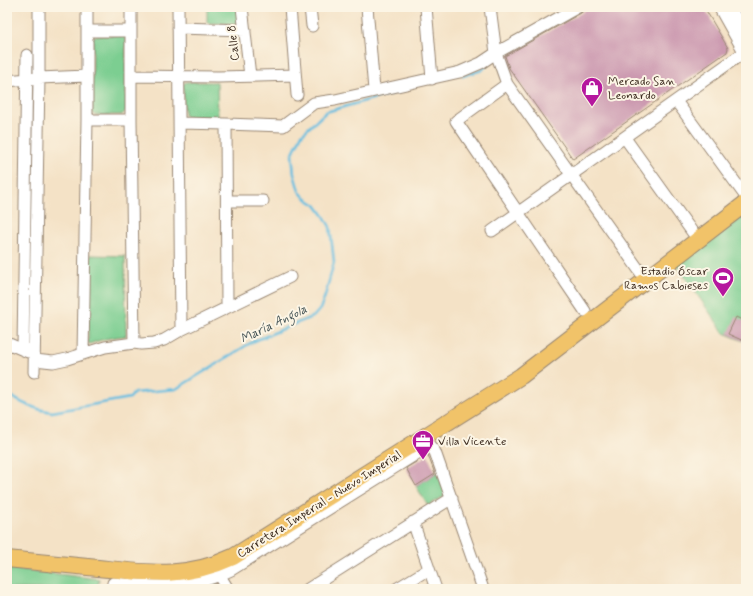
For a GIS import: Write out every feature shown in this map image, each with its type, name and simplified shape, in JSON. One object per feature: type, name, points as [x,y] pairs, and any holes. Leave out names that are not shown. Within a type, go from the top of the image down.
[{"type":"highway","name":"Carretera Imperial - Nuevo Imperial","points":[[7,559],[154,574],[217,571],[233,557],[426,442],[521,376],[746,203]]},
{"type":"street","points":[[34,372],[40,7]]},
{"type":"street","points":[[82,354],[87,120],[87,7]]},
{"type":"street","points":[[131,7],[134,343]]},
{"type":"street","points":[[178,7],[181,330]]},
{"type":"street","name":"Calle 8","points":[[242,7],[250,76]]},
{"type":"street","points":[[290,7],[297,95]]},
{"type":"street","points":[[310,7],[312,26]]},
{"type":"street","points":[[367,7],[374,90]]},
{"type":"street","points":[[426,7],[432,79]]},
{"type":"street","points":[[490,7],[497,56],[507,84],[646,280]]},
{"type":"street","points":[[180,124],[283,126],[314,103],[335,100],[374,90],[460,72],[497,56],[578,7]]},
{"type":"street","points":[[720,7],[744,37]]},
{"type":"street","points":[[492,231],[746,53],[744,37],[730,7]]},
{"type":"street","points":[[178,28],[245,30]]},
{"type":"street","points":[[87,31],[131,31]]},
{"type":"street","points":[[23,350],[27,55]]},
{"type":"street","points":[[131,76],[295,75]]},
{"type":"street","points":[[7,81],[87,76]]},
{"type":"street","points":[[507,84],[456,121],[585,311]]},
{"type":"street","points":[[676,101],[746,197]]},
{"type":"street","points":[[87,120],[131,120]]},
{"type":"street","points":[[226,124],[227,307]]},
{"type":"street","points":[[625,138],[698,240]]},
{"type":"street","points":[[227,201],[263,201]]},
{"type":"street","points":[[7,344],[23,350],[35,357],[53,362],[67,360],[105,347],[134,343],[141,344],[164,340],[181,330],[290,277]]},
{"type":"street","points":[[426,442],[435,452],[483,589]]},
{"type":"street","points":[[308,589],[452,498]]},
{"type":"street","points":[[413,522],[436,589]]},
{"type":"street","points":[[396,589],[429,569]]},
{"type":"street","points":[[112,589],[112,583],[149,587],[190,584],[208,580],[217,571],[228,589]]},
{"type":"green space","points":[[207,7],[238,7],[240,19],[237,24],[207,23]]},
{"type":"green space","points":[[123,35],[126,39],[126,111],[122,115],[95,115],[92,112],[93,38],[94,36]]},
{"type":"green space","points":[[186,82],[217,82],[218,117],[187,117],[184,115],[183,84]]},
{"type":"green space","name":"Estadio Óscar Ramos Cabieses","points":[[746,208],[746,342],[724,333],[675,263]]},
{"type":"green space","points":[[90,255],[125,256],[126,336],[108,338],[90,344],[88,343]]},
{"type":"green space","points":[[438,472],[446,495],[428,506],[416,486]]},
{"type":"green space","points":[[7,568],[99,579],[98,589],[7,589]]},
{"type":"green space","points":[[217,583],[221,589],[192,589]]},
{"type":"building","name":"Mercado San Leonardo","points":[[588,7],[704,7],[728,48],[727,52],[573,159],[509,68],[505,56],[581,13]]},
{"type":"building","points":[[736,317],[746,322],[746,342],[728,334]]},
{"type":"building","points":[[428,455],[435,474],[416,486],[406,468]]},
{"type":"waterway","name":"María Angola","points":[[463,76],[482,70],[487,65]]},
{"type":"waterway","name":"María Angola","points":[[7,393],[28,406],[52,412],[130,398],[134,393],[176,389],[252,342],[314,316],[320,309],[325,296],[334,262],[330,227],[316,205],[305,198],[299,191],[294,174],[292,155],[302,134],[326,112],[404,90]]},
{"type":"place","name":"Mercado San Leonardo","points":[[592,108]]},
{"type":"place","name":"Estadio Óscar Ramos Cabieses","points":[[723,298]]},
{"type":"place","name":"Villa Vicente","points":[[423,460]]}]
